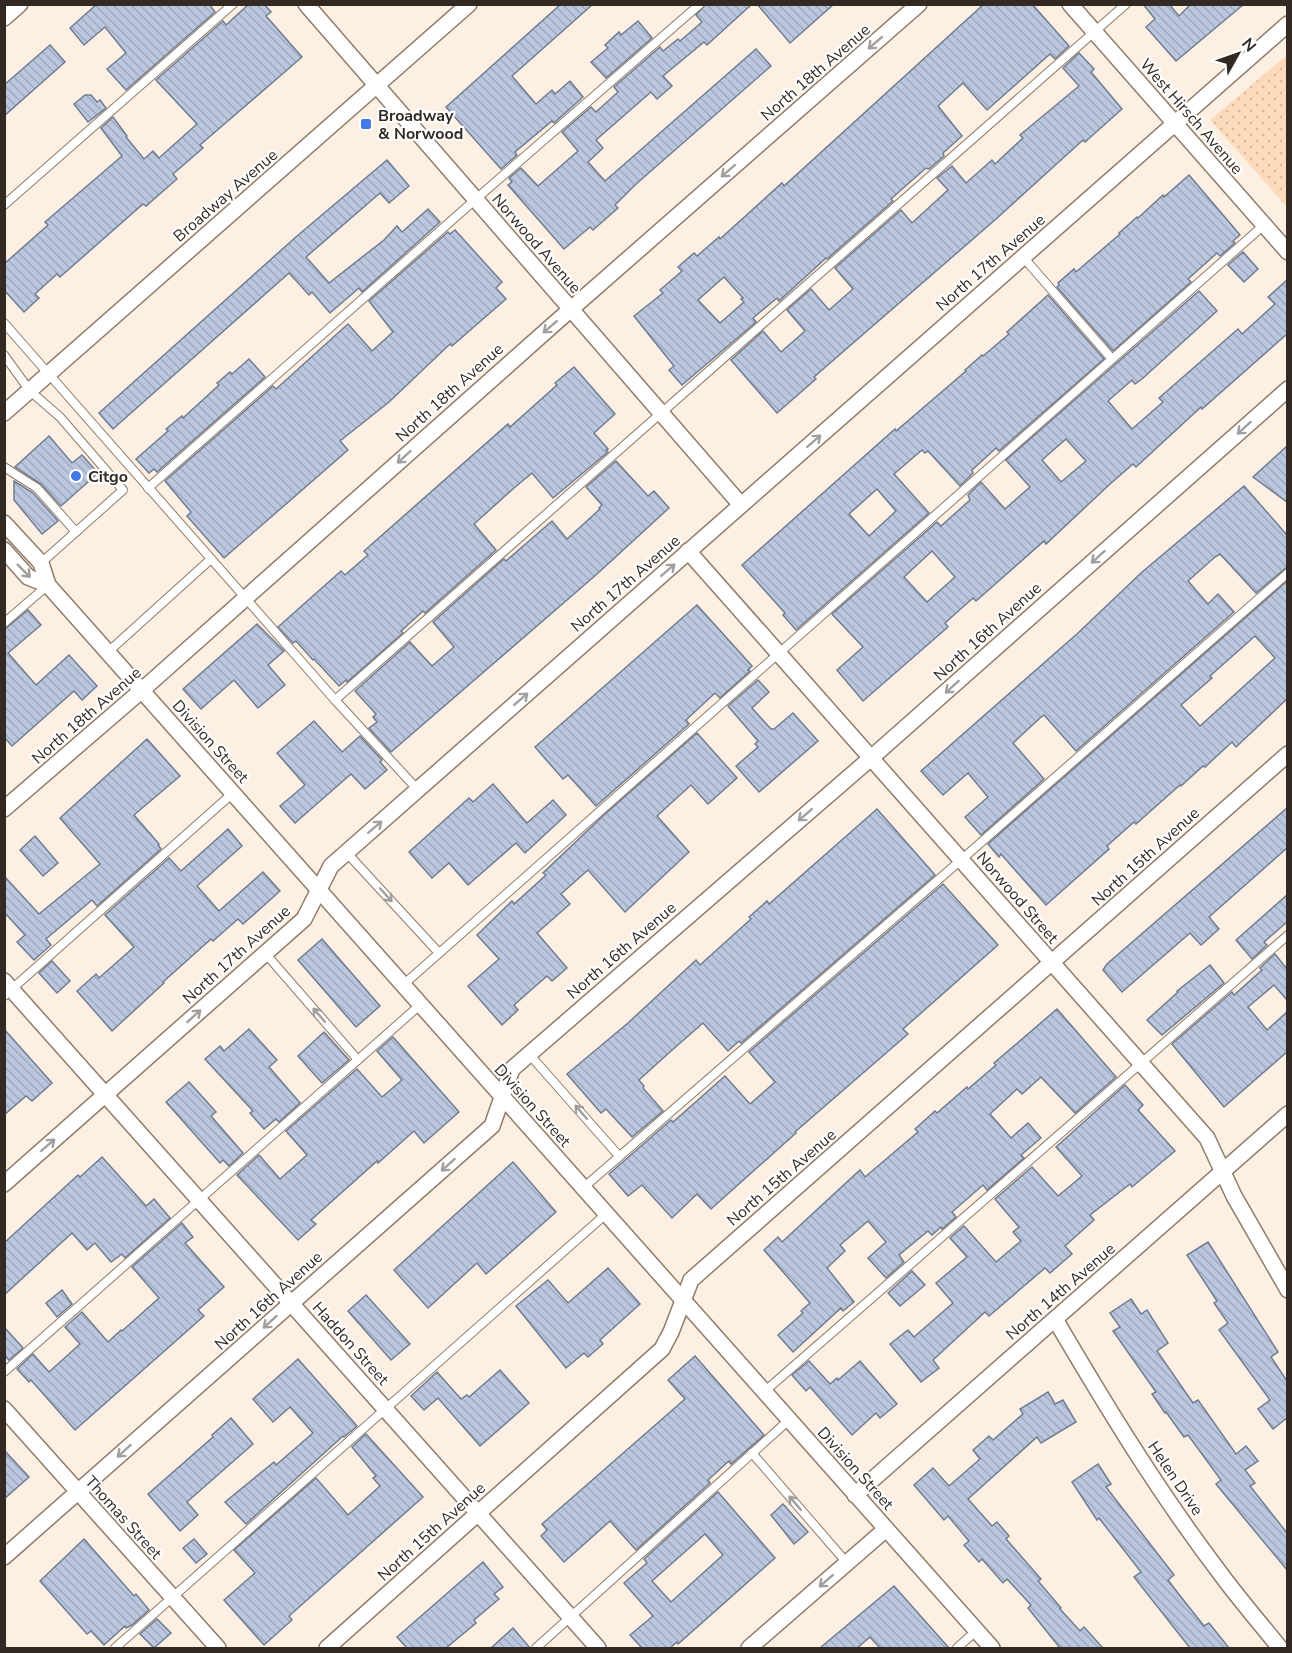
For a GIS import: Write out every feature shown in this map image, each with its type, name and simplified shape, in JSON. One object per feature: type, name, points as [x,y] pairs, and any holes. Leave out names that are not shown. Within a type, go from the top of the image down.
[{"type":"street","points":[[4,18],[20,4]]},
{"type":"street","name":"Norwood Avenue","points":[[306,4],[741,505]]},
{"type":"street","name":"Broadway Avenue","points":[[4,413],[469,4]]},
{"type":"street","name":"North 18th Avenue","points":[[4,809],[141,691],[919,4]]},
{"type":"street","name":"West Hirsch Avenue","points":[[1070,4],[1287,252]]},
{"type":"street","name":"North 17th Avenue","points":[[4,1184],[303,919],[331,866],[346,852],[1287,24]]},
{"type":"street","name":"North 16th Avenue","points":[[4,1557],[492,1126],[512,1069],[871,758],[1287,389]]},
{"type":"street","name":"Division Street","points":[[4,522],[40,563],[48,585],[141,691],[992,1648]]},
{"type":"street","name":"Division Street","points":[[4,550],[28,577],[48,585]]},
{"type":"street","name":"Norwood Street","points":[[688,551],[1207,1138],[1234,1196],[1287,1290]]},
{"type":"street","name":"North 15th Avenue","points":[[327,1648],[662,1349],[691,1280],[1287,754]]},
{"type":"street","name":"Haddon Street","points":[[7,988],[106,1095],[598,1648]]},
{"type":"street","name":"North 14th Avenue","points":[[855,1495],[1287,1114]]},
{"type":"street","name":"Helen Drive","points":[[1055,1319],[1100,1394],[1179,1516],[1220,1573],[1281,1648]]},
{"type":"street","name":"Thomas Street","points":[[4,1409],[218,1648]]},
{"type":"street","points":[[749,1648],[886,1529]]},
{"type":"lane","points":[[4,205],[233,4]]},
{"type":"lane","points":[[148,488],[700,4]]},
{"type":"lane","points":[[335,700],[1126,4]]},
{"type":"lane","points":[[403,985],[1264,225]]},
{"type":"lane","points":[[1023,257],[1112,359]]},
{"type":"lane","points":[[4,323],[244,598],[418,790]]},
{"type":"lane","points":[[4,355],[30,391],[60,417],[123,490],[40,563]]},
{"type":"lane","points":[[4,467],[37,488],[76,532]]},
{"type":"lane","points":[[108,652],[211,559]]},
{"type":"lane","points":[[583,1188],[1287,573]]},
{"type":"lane","points":[[4,623],[48,585]]},
{"type":"lane","points":[[7,988],[233,793]]},
{"type":"lane","points":[[346,852],[439,953]]},
{"type":"lane","points":[[764,1392],[1287,934]]},
{"type":"lane","points":[[265,953],[358,1060]]},
{"type":"lane","points":[[4,1372],[420,1005]]},
{"type":"lane","points":[[529,1054],[619,1156]]},
{"type":"lane","points":[[115,1648],[606,1214]]},
{"type":"lane","points":[[536,1648],[789,1420]]},
{"type":"lane","points":[[752,1453],[847,1563]]},
{"type":"lane","points":[[957,1648],[976,1631]]},
{"type":"shaded area","points":[[1287,55],[1287,207],[1210,120]]},
{"type":"building","points":[[97,4],[209,4],[215,12],[126,90],[107,69],[126,53],[105,27],[84,45],[70,28]]},
{"type":"building","points":[[249,4],[264,4],[271,12],[266,16],[302,57],[200,145],[203,148],[173,174],[177,179],[146,206],[143,204],[60,277],[57,274],[35,294],[39,298],[24,312],[4,290],[4,264],[48,225],[45,222],[122,156],[101,128],[113,117],[144,159],[153,151],[159,158],[197,124],[156,80],[223,21],[226,25]]},
{"type":"building","points":[[561,4],[593,4],[512,76],[536,104],[552,90],[555,94],[570,81],[583,97],[554,123],[552,121],[515,152],[517,155],[501,169],[446,107]]},
{"type":"building","points":[[706,4],[752,4],[707,45],[704,42],[663,76],[672,86],[657,99],[651,92],[596,140],[603,148],[588,162],[605,181],[756,49],[771,66],[635,185],[615,205],[618,208],[593,230],[590,227],[564,249],[508,185],[512,182],[509,178],[521,168],[538,186],[578,151],[562,132],[591,107],[596,112],[618,92],[614,87],[660,47],[663,51],[678,39],[680,41],[702,22],[696,15]]},
{"type":"building","points":[[757,4],[834,4],[790,43]]},
{"type":"building","points":[[984,4],[1032,4],[1069,46],[1055,59],[1050,54],[987,110],[963,83],[938,106],[962,136],[943,153],[944,156],[929,169],[926,168],[891,199],[893,201],[779,301],[777,298],[753,318],[756,322],[682,385],[669,370],[674,366],[634,316],[663,293],[660,290],[682,271],[678,267],[694,253],[697,256],[719,237],[720,239],[782,183],[784,186]],"holes":[[[724,277],[743,298],[741,299],[744,302],[720,323],[698,300]]]},
{"type":"building","points":[[1143,4],[1169,4],[1179,16],[1191,4],[1244,4],[1176,61],[1146,27],[1155,19]]},
{"type":"building","points":[[638,21],[652,38],[606,78],[591,62],[608,48],[605,45],[619,32],[621,35]]},
{"type":"building","points":[[50,45],[65,62],[4,116],[4,85]]},
{"type":"building","points":[[1079,53],[1094,69],[1091,72],[1122,109],[1085,142],[1083,140],[814,377],[816,379],[777,413],[731,360],[763,331],[781,352],[805,331],[787,310],[811,289],[829,310],[853,289],[835,268],[901,210],[912,223],[948,190],[937,178],[952,166],[966,183],[992,160],[995,164],[1023,138],[1020,135],[1079,86],[1063,68]]},
{"type":"building","points":[[85,95],[91,95],[97,102],[100,100],[106,108],[88,122],[74,104]]},
{"type":"building","points":[[387,160],[409,186],[389,203],[380,193],[306,257],[329,283],[384,240],[397,226],[402,232],[428,209],[440,222],[362,292],[359,288],[330,313],[312,292],[309,295],[289,273],[113,429],[99,413],[297,236]]},
{"type":"building","points":[[1189,175],[1240,235],[1233,241],[1235,243],[1220,256],[1217,253],[1188,279],[1191,282],[1113,351],[1057,287],[1058,283],[1074,269],[1076,272],[1137,217]]},
{"type":"building","points":[[455,230],[502,282],[496,288],[506,299],[452,346],[450,344],[389,402],[340,441],[348,450],[224,558],[187,516],[191,512],[165,481],[273,386],[276,389],[348,324],[372,351],[393,332],[369,301],[448,232],[450,234]]},
{"type":"building","points":[[1243,252],[1258,269],[1244,282],[1228,265]]},
{"type":"building","points":[[1287,280],[1287,334],[1202,409],[1201,407],[1136,467],[1133,464],[1110,484],[1046,544],[1044,541],[976,601],[973,598],[945,623],[948,627],[863,701],[837,670],[863,647],[832,614],[937,522],[941,526],[970,500],[968,495],[981,482],[1005,509],[1030,487],[1006,460],[1199,291],[1217,311],[1142,379],[1135,384],[1132,380],[1108,401],[1132,429],[1163,402],[1159,398],[1238,329],[1242,334],[1275,304],[1268,297]],"holes":[[[1066,439],[1086,461],[1061,482],[1042,460]],[[932,551],[955,577],[927,602],[904,577]]]},
{"type":"building","points":[[1048,295],[1104,359],[999,451],[996,448],[972,470],[973,473],[960,486],[928,451],[925,453],[922,450],[894,474],[929,513],[796,630],[783,615],[785,613],[742,565],[895,429],[896,431],[1009,334],[1007,332]],"holes":[[[877,489],[896,511],[869,536],[849,514]]]},
{"type":"building","points":[[249,359],[265,377],[157,472],[154,469],[149,473],[136,459],[168,431],[166,429],[182,416],[183,418],[219,385],[217,383]]},
{"type":"building","points":[[574,367],[615,414],[594,433],[608,452],[553,498],[532,473],[514,488],[474,524],[496,550],[425,613],[423,611],[401,631],[403,633],[347,682],[346,680],[339,686],[296,641],[293,643],[278,627],[341,571],[345,575],[368,555],[364,551],[508,424],[510,427]]},
{"type":"building","points":[[49,436],[72,463],[82,455],[98,473],[61,506],[41,484],[15,467]]},
{"type":"building","points":[[1287,446],[1287,502],[1253,477]]},
{"type":"building","points":[[616,461],[648,496],[654,491],[669,508],[597,574],[391,752],[369,728],[377,722],[373,717],[376,714],[355,691],[410,642],[432,666],[454,647],[433,622],[504,559],[506,561],[552,521],[567,539],[600,509],[602,505],[586,487]]},
{"type":"building","points":[[14,481],[33,493],[58,521],[42,534],[14,500]]},
{"type":"building","points":[[1244,486],[1287,535],[1287,567],[1256,593],[1220,554],[1215,557],[1188,581],[1208,604],[1218,594],[1234,612],[1076,751],[1044,715],[1040,718],[1013,743],[1044,779],[981,835],[965,817],[988,797],[968,773],[943,795],[921,771],[1078,633],[1141,573]]},
{"type":"building","points":[[1287,581],[1287,699],[1236,747],[1232,742],[1136,824],[1134,822],[1107,846],[1109,849],[1046,905],[1001,854],[999,857],[988,844]],"holes":[[[1255,636],[1275,658],[1200,726],[1181,705]]]},
{"type":"building","points":[[697,605],[752,666],[748,670],[750,671],[720,698],[715,693],[686,720],[689,724],[596,806],[568,775],[563,779],[535,747]]},
{"type":"building","points":[[28,610],[41,625],[8,653],[36,685],[69,655],[97,686],[82,700],[74,691],[12,746],[4,737],[4,630]]},
{"type":"building","points":[[257,624],[284,651],[268,665],[285,685],[258,708],[234,680],[201,709],[183,689]]},
{"type":"building","points":[[758,680],[769,692],[752,708],[771,729],[793,713],[818,741],[759,792],[736,766],[758,747],[755,744],[758,741],[728,706]]},
{"type":"building","points":[[314,721],[342,752],[360,736],[382,760],[380,762],[387,770],[365,789],[351,774],[295,823],[280,806],[305,785],[277,753]]},
{"type":"building","points":[[697,733],[737,778],[708,804],[691,785],[657,816],[689,852],[625,912],[588,870],[561,894],[570,904],[537,933],[567,968],[552,981],[547,976],[514,1005],[518,1010],[502,1025],[468,986],[499,959],[477,935],[512,901],[514,904],[546,875],[543,873],[604,815]]},
{"type":"building","points":[[147,739],[180,776],[134,815],[161,849],[97,906],[92,900],[46,939],[51,945],[34,960],[17,942],[25,935],[4,912],[4,876],[39,914],[100,864],[60,818]]},
{"type":"building","points":[[493,784],[527,823],[553,800],[566,815],[525,853],[516,843],[468,885],[449,863],[432,878],[409,852],[469,798],[473,802]]},
{"type":"building","points":[[1287,808],[1287,848],[1209,917],[1219,929],[1201,945],[1190,933],[1122,992],[1103,970],[1107,964]]},
{"type":"building","points":[[877,809],[935,875],[741,1043],[739,1041],[728,1051],[703,1023],[639,1080],[663,1111],[632,1137],[606,1109],[601,1113],[567,1074],[628,1023],[696,960],[700,965],[751,919],[749,917],[767,901],[769,904]]},
{"type":"building","points":[[228,829],[242,846],[197,886],[219,911],[263,872],[280,891],[243,924],[238,919],[213,941],[211,939],[112,1031],[77,991],[96,974],[99,978],[134,947],[105,915],[169,858],[181,871]]},
{"type":"building","points":[[35,836],[58,863],[43,876],[20,850]]},
{"type":"building","points":[[943,884],[998,945],[903,1029],[908,1034],[711,1209],[697,1194],[672,1218],[642,1185],[628,1196],[609,1174],[725,1076],[750,1104],[775,1082],[749,1052]]},
{"type":"building","points":[[1287,895],[1287,922],[1264,942],[1267,945],[1252,959],[1236,940]]},
{"type":"building","points":[[322,939],[380,1006],[356,1027],[298,960]]},
{"type":"building","points":[[1275,954],[1287,969],[1287,1000],[1274,985],[1248,1007],[1267,1030],[1287,1012],[1287,1052],[1224,1107],[1172,1044],[1232,992],[1234,995],[1262,970],[1260,968]]},
{"type":"building","points":[[52,961],[70,981],[57,993],[39,973]]},
{"type":"building","points":[[1210,965],[1224,983],[1162,1035],[1147,1020],[1177,991]]},
{"type":"building","points":[[1057,1009],[1116,1077],[1075,1113],[1041,1077],[1022,1094],[1017,1089],[990,1114],[1011,1138],[1028,1123],[1041,1138],[1021,1155],[1024,1158],[987,1190],[983,1185],[952,1212],[956,1217],[942,1229],[941,1227],[932,1235],[928,1231],[899,1255],[904,1262],[886,1278],[868,1258],[886,1242],[868,1221],[840,1245],[845,1251],[827,1268],[854,1302],[843,1311],[841,1308],[793,1352],[778,1335],[803,1313],[801,1311],[810,1303],[764,1250],[778,1237],[782,1242],[860,1170],[865,1177],[918,1132],[915,1129],[935,1111],[937,1113],[967,1087],[968,1089],[996,1065],[994,1063]]},
{"type":"building","points":[[4,1029],[52,1083],[32,1101],[26,1096],[4,1115]]},
{"type":"building","points":[[249,1029],[277,1060],[269,1067],[300,1103],[279,1122],[276,1119],[264,1129],[250,1113],[253,1111],[205,1059],[220,1046],[224,1051]]},
{"type":"building","points":[[324,1032],[349,1060],[322,1083],[298,1056]]},
{"type":"building","points":[[393,1037],[459,1112],[424,1143],[414,1131],[311,1220],[316,1224],[298,1240],[237,1175],[259,1155],[280,1179],[307,1155],[286,1131],[357,1069],[382,1097],[402,1080],[377,1051]]},
{"type":"building","points":[[189,1082],[216,1112],[211,1116],[243,1153],[229,1166],[223,1160],[220,1163],[166,1102]]},
{"type":"building","points":[[1125,1085],[1143,1105],[1138,1110],[1175,1151],[1132,1187],[1130,1184],[1090,1215],[1094,1220],[1065,1246],[1072,1254],[1050,1273],[1045,1268],[989,1316],[985,1312],[933,1360],[939,1368],[921,1382],[890,1344],[908,1330],[914,1337],[953,1303],[936,1283],[967,1257],[950,1238],[964,1226],[996,1262],[1021,1241],[1013,1232],[1019,1227],[995,1199],[1032,1167],[1058,1196],[1082,1176],[1056,1147]]},
{"type":"building","points":[[102,1157],[146,1206],[154,1199],[170,1218],[125,1258],[122,1254],[111,1262],[95,1243],[87,1250],[72,1233],[4,1295],[4,1243],[78,1175],[80,1177]]},
{"type":"building","points":[[513,1162],[556,1212],[486,1274],[477,1263],[428,1308],[394,1270]]},
{"type":"building","points":[[182,1223],[193,1237],[185,1243],[224,1287],[198,1310],[204,1316],[75,1430],[31,1380],[29,1382],[17,1369],[33,1354],[49,1372],[80,1344],[65,1327],[82,1312],[108,1342],[122,1331],[159,1298],[132,1267]]},
{"type":"building","points":[[1208,1242],[1278,1352],[1271,1357],[1287,1381],[1287,1418],[1273,1429],[1258,1409],[1270,1400],[1219,1330],[1228,1323],[1214,1303],[1217,1301],[1187,1255]]},
{"type":"building","points":[[608,1268],[640,1304],[600,1340],[603,1344],[588,1357],[584,1353],[566,1368],[516,1306],[548,1280],[568,1303]]},
{"type":"building","points":[[912,1271],[925,1285],[900,1306],[888,1293]]},
{"type":"building","points":[[62,1290],[72,1304],[57,1317],[46,1303]]},
{"type":"building","points":[[366,1295],[410,1344],[391,1360],[348,1311]]},
{"type":"building","points":[[1131,1299],[1141,1314],[1147,1310],[1168,1343],[1157,1351],[1193,1403],[1198,1400],[1236,1454],[1246,1446],[1258,1461],[1245,1470],[1255,1483],[1250,1486],[1287,1533],[1287,1570],[1216,1484],[1221,1480],[1188,1435],[1184,1437],[1165,1413],[1152,1394],[1156,1392],[1113,1331],[1120,1327],[1110,1313]]},
{"type":"building","points":[[4,1327],[23,1348],[9,1360],[4,1355]]},
{"type":"building","points":[[695,1356],[764,1435],[731,1464],[729,1461],[708,1480],[710,1483],[636,1550],[610,1521],[564,1562],[541,1536],[547,1530],[542,1524],[685,1399],[668,1380]]},
{"type":"building","points":[[298,1359],[357,1426],[246,1524],[225,1502],[274,1462],[276,1465],[313,1433],[290,1407],[273,1422],[253,1399]]},
{"type":"building","points":[[809,1361],[830,1384],[860,1361],[897,1404],[880,1418],[876,1413],[852,1435],[810,1387],[806,1391],[792,1375]]},
{"type":"building","points":[[500,1370],[529,1403],[480,1446],[438,1398],[424,1410],[411,1396],[437,1372],[461,1399],[467,1395],[469,1397]]},
{"type":"building","points":[[1048,1392],[1055,1404],[1063,1400],[1076,1422],[1041,1443],[1037,1437],[968,1499],[992,1526],[997,1522],[1009,1536],[1006,1539],[1041,1579],[1038,1581],[1060,1609],[1080,1631],[1084,1627],[1103,1648],[1060,1648],[1028,1608],[1031,1605],[1007,1579],[1003,1583],[982,1559],[979,1562],[964,1545],[969,1541],[948,1516],[944,1520],[914,1485],[933,1468],[949,1486],[980,1459],[973,1450],[989,1436],[993,1440],[1023,1414],[1020,1409]]},
{"type":"building","points":[[231,1418],[253,1444],[187,1502],[198,1515],[180,1531],[148,1494],[213,1437],[212,1435]]},
{"type":"building","points":[[366,1434],[423,1497],[289,1616],[292,1620],[264,1645],[224,1600],[255,1573],[234,1550],[316,1478],[348,1515],[380,1486],[373,1478],[376,1476],[352,1447]]},
{"type":"building","points":[[4,1450],[29,1477],[4,1499]]},
{"type":"building","points":[[1098,1464],[1111,1484],[1106,1487],[1174,1575],[1168,1580],[1204,1626],[1209,1623],[1229,1648],[1190,1648],[1134,1577],[1141,1572],[1099,1518],[1097,1520],[1072,1482]]},
{"type":"building","points":[[718,1492],[775,1558],[678,1644],[677,1642],[670,1648],[642,1648],[630,1635],[653,1616],[624,1583],[647,1563],[644,1559]],"holes":[[[705,1534],[723,1555],[671,1602],[652,1581]]]},
{"type":"building","points":[[783,1504],[808,1532],[794,1544],[771,1515]]},
{"type":"building","points":[[84,1539],[149,1610],[132,1625],[126,1628],[125,1626],[104,1645],[91,1631],[87,1634],[40,1581]]},
{"type":"building","points":[[194,1539],[207,1554],[196,1563],[183,1548]]},
{"type":"building","points":[[483,1562],[503,1587],[494,1594],[499,1599],[474,1620],[476,1623],[446,1648],[407,1648],[397,1637]]},
{"type":"building","points":[[894,1586],[949,1648],[880,1648],[870,1637],[857,1648],[820,1648]]},
{"type":"building","points":[[157,1619],[171,1633],[154,1648],[140,1634]]},
{"type":"building","points":[[513,1628],[530,1648],[491,1648]]},
{"type":"place","name":"Broadway & Norwood","points":[[366,124]]},
{"type":"place","name":"Citgo","points":[[76,476]]}]
